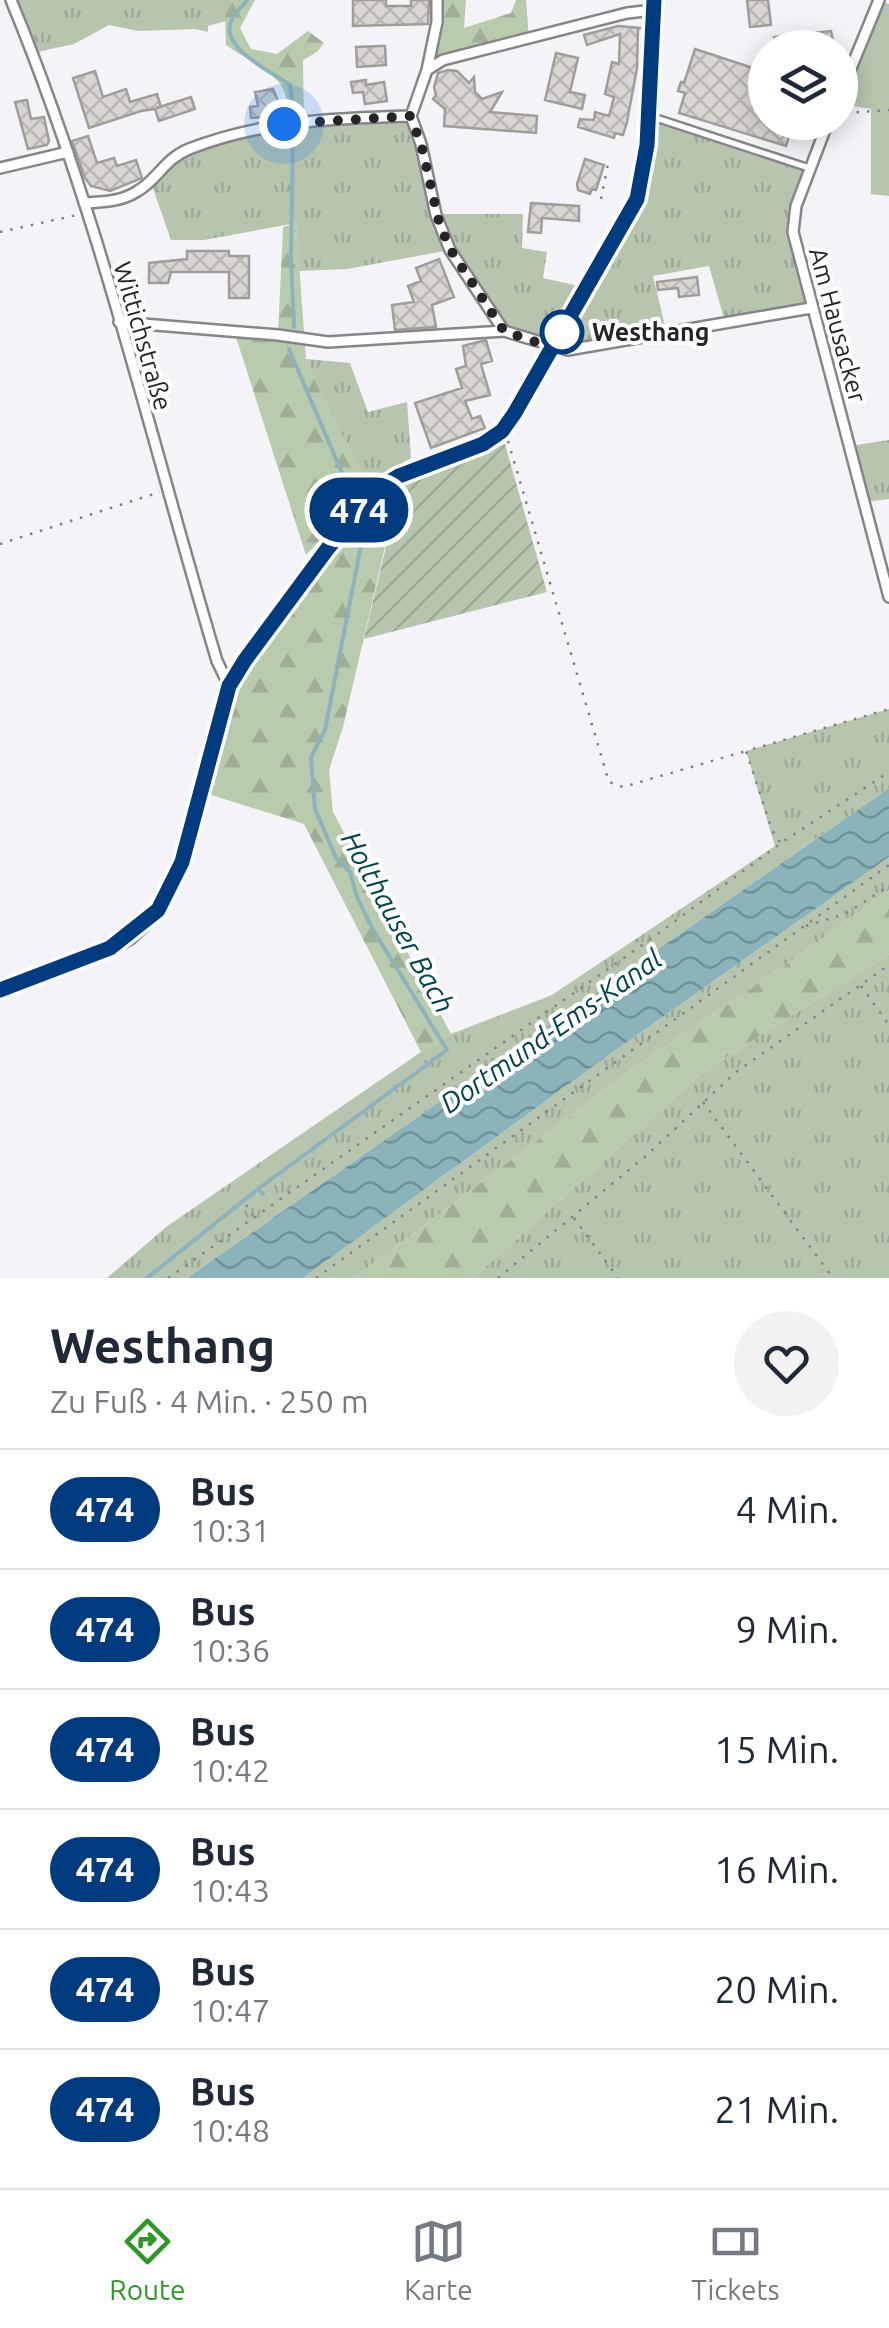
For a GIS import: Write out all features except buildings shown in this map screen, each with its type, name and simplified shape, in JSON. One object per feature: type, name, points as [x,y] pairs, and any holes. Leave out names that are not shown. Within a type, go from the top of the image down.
[{"type":"street","name":"Wittichstraße","points":[[12,0],[68,152],[217,661],[229,686]]},
{"type":"street","points":[[437,0],[437,22],[427,70],[410,116],[421,144],[440,226],[453,254],[504,331]]},
{"type":"street","points":[[858,51],[879,0]]},
{"type":"street","points":[[0,990],[110,948],[158,910],[182,862],[229,686],[328,548],[381,487],[399,476],[483,444],[502,431],[637,199],[646,164],[654,5],[443,60],[427,70]]},
{"type":"street","points":[[85,208],[139,191],[162,165],[177,155],[252,131],[300,122],[410,116]]},
{"type":"street","name":"Am Hausacker","points":[[821,140],[796,206],[794,232],[889,598]]},
{"type":"street","points":[[0,168],[68,152]]},
{"type":"street","points":[[120,322],[278,334],[328,342],[504,331],[568,350],[811,308]]},
{"type":"lane","points":[[648,115],[809,168]]},
{"type":"path","points":[[858,113],[889,110]]},
{"type":"path","points":[[601,199],[609,158]]},
{"type":"path","points":[[0,232],[85,208]]},
{"type":"path","points":[[502,431],[509,442],[609,782],[623,786],[889,709]]},
{"type":"path","points":[[0,544],[166,490]]},
{"type":"path","points":[[746,751],[772,830],[781,844]]},
{"type":"path","points":[[168,1278],[781,844],[889,772]]},
{"type":"path","points":[[316,1278],[889,866]]},
{"type":"path","points":[[800,928],[845,914],[889,886]]},
{"type":"path","points":[[498,1278],[646,1156],[736,1072],[889,964]]},
{"type":"path","points":[[860,985],[889,1025]]},
{"type":"path","points":[[703,1102],[832,1278]]},
{"type":"path","points":[[246,1206],[254,1216]]},
{"type":"path","points":[[573,1216],[618,1278]]},
{"type":"green space","points":[[11,0],[232,0],[226,21],[208,26],[208,32],[138,31],[109,25],[74,44],[33,53]]},
{"type":"green space","points":[[232,0],[255,0],[240,28],[251,49],[277,54],[308,31],[324,43],[303,60],[304,121],[284,124],[287,108],[280,84],[226,45],[225,17]]},
{"type":"green space","points":[[437,0],[466,0],[464,28],[511,13],[516,0],[526,0],[529,39],[443,60],[427,70]]},
{"type":"green space","points":[[879,1],[889,4],[889,196],[871,194],[871,109],[858,107],[858,52]]},
{"type":"green space","points":[[649,115],[809,168],[793,232],[811,308],[725,322],[709,266],[653,276],[666,330],[568,350],[504,331],[450,250],[347,269],[298,271],[296,223],[204,240],[171,240],[150,180],[177,155],[271,126],[411,116],[436,214],[523,214],[522,248],[547,252],[543,278],[588,288],[637,199]]},
{"type":"green space","points":[[296,223],[306,359],[330,414],[370,486],[306,555],[235,334],[278,334],[283,227]]},
{"type":"green space","points":[[306,359],[350,363],[368,412],[407,402],[411,458],[377,477],[370,486],[330,414]]},
{"type":"green space","points":[[889,440],[889,499],[865,502],[850,446]]},
{"type":"green space","points":[[505,444],[547,592],[364,639],[401,484]]},
{"type":"green space","points":[[377,496],[392,517],[343,727],[329,770],[333,812],[451,1034],[421,1052],[304,824],[205,793],[233,686],[284,613]]},
{"type":"green space","points":[[889,709],[889,788],[187,1278],[107,1278],[166,1227],[421,1052],[451,1034],[552,995],[775,846],[746,751]]},
{"type":"green space","points":[[889,857],[889,890],[635,1067],[354,1278],[303,1278],[606,1057]]},
{"type":"green space","points":[[889,890],[889,954],[703,1072],[473,1278],[354,1278],[635,1067]]},
{"type":"green space","points":[[889,954],[889,1278],[473,1278],[703,1072]]},
{"type":"water","name":"Dortmund-Ems-Kanal","points":[[889,788],[889,857],[303,1278],[187,1278]]},
{"type":"waterway","name":"Holthauser Bach","points":[[247,0],[232,19],[232,39],[248,57],[290,85],[294,115]]},
{"type":"waterway","name":"Holthauser Bach","points":[[293,132],[294,327]]},
{"type":"waterway","name":"Holthauser Bach","points":[[289,349],[351,494]]},
{"type":"waterway","name":"Holthauser Bach","points":[[258,1189],[447,1050],[372,928],[350,872],[336,858],[315,809],[311,757],[325,730],[365,525]]},
{"type":"waterway","points":[[147,1278],[258,1189],[263,1194]]},
{"type":"bus line","name":"474","points":[[0,990],[110,948],[130,936],[158,910],[182,862],[229,686],[245,660],[328,548],[381,487],[399,476],[483,444],[502,431],[514,414],[637,199],[646,164],[654,0]]},
{"type":"place","name":"Westhang","points":[[562,332]]},
{"type":"route","points":[[284,124],[410,116],[421,144],[440,226],[453,254],[504,331],[553,348],[562,332]]}]
